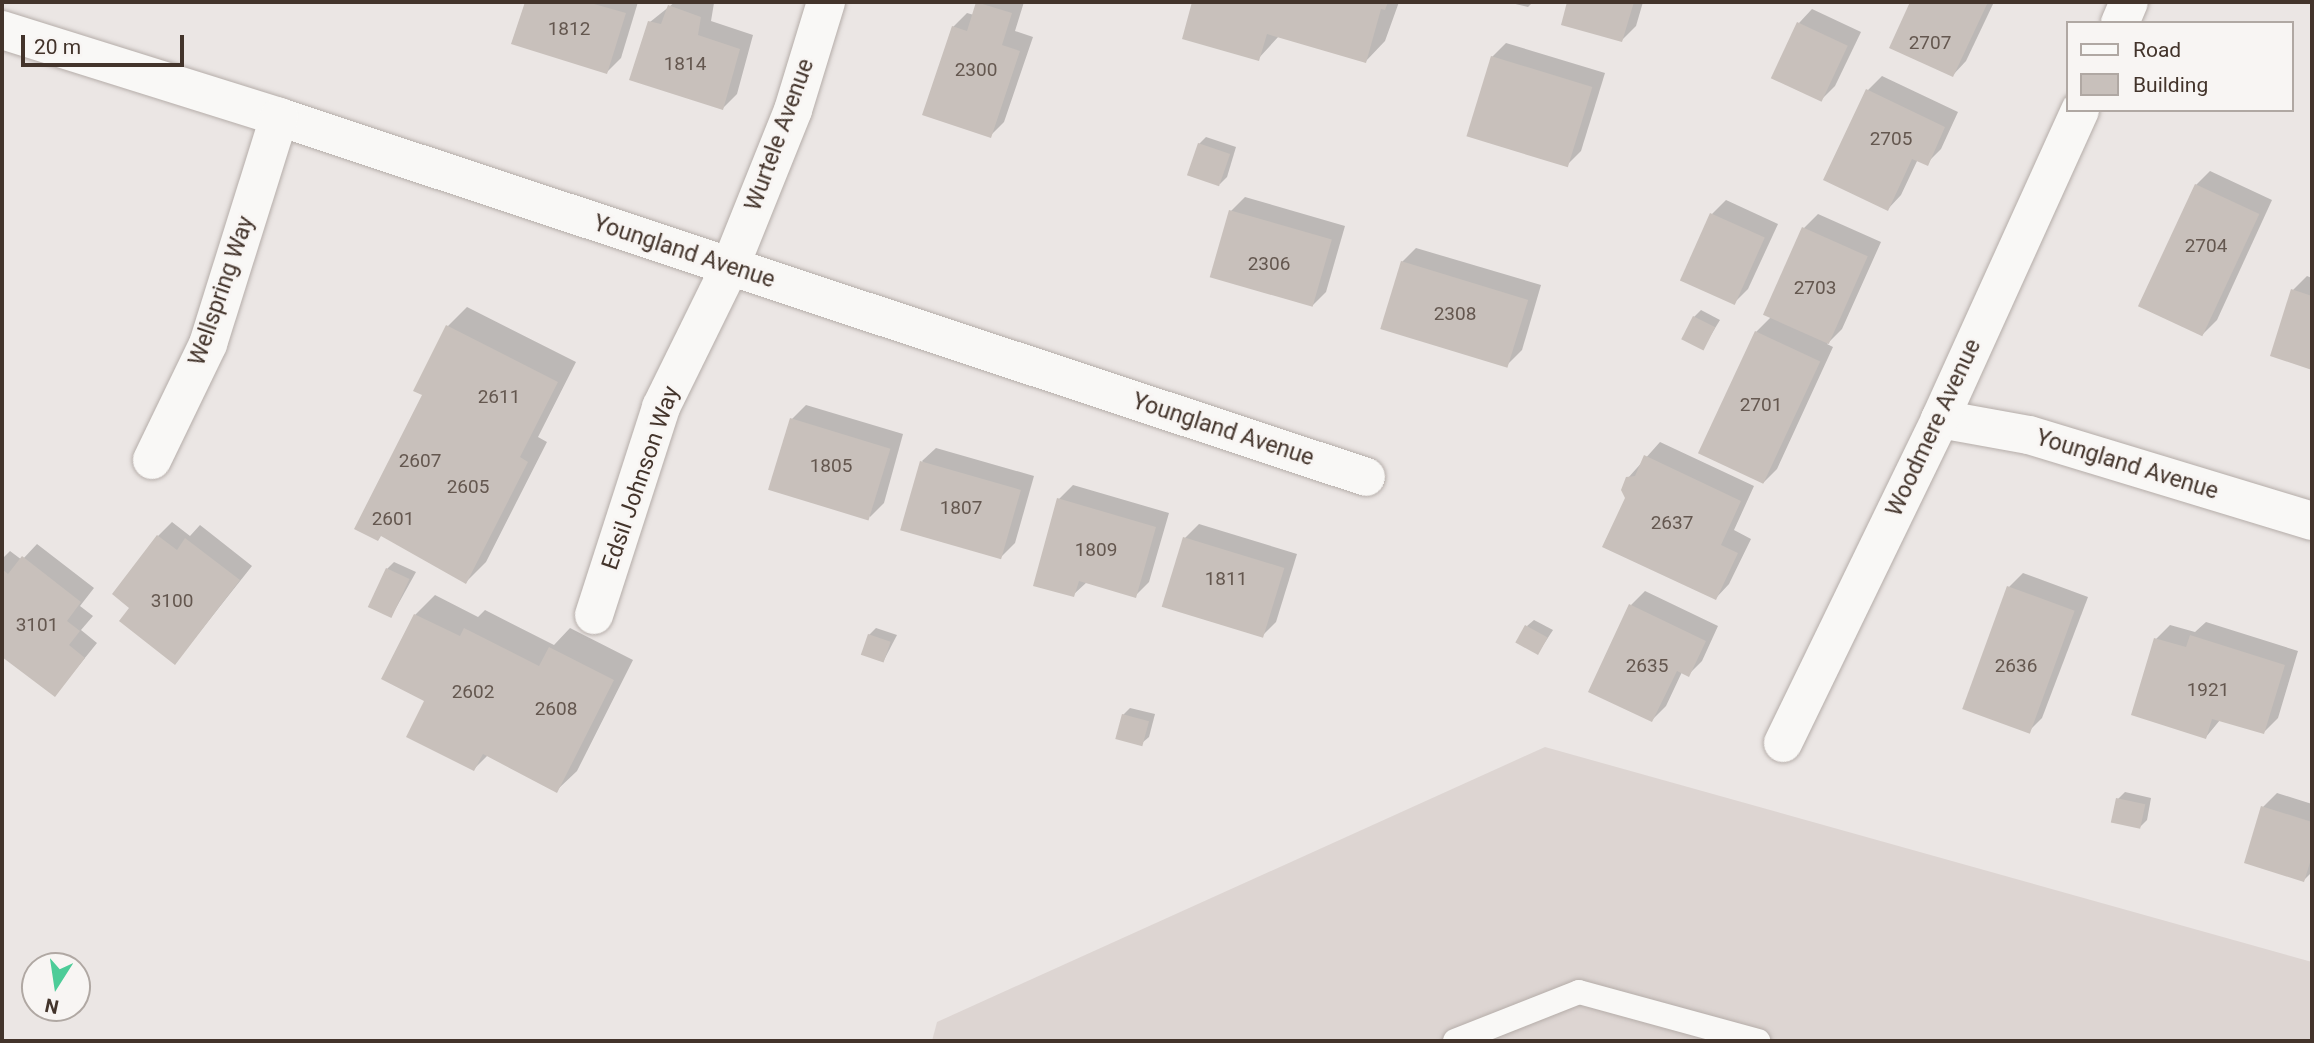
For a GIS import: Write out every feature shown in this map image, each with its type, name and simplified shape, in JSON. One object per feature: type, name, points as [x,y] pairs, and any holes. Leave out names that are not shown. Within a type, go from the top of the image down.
[{"type":"street","name":"Wurtele Avenue","points":[[730,267],[793,110],[826,2]]},
{"type":"street","points":[[2121,21],[2129,2]]},
{"type":"street","name":"Youngland Avenue","points":[[2,30],[279,117],[1366,477]]},
{"type":"street","name":"Woodmere Avenue","points":[[1783,743],[1940,419],[2079,112]]},
{"type":"street","name":"Wellspring Way","points":[[152,460],[208,344],[279,117]]},
{"type":"street","name":"Edsil Johnson Way","points":[[594,615],[662,407],[730,267]]},
{"type":"street","name":"Youngland Avenue","points":[[1940,419],[2029,435],[2312,520]]},
{"type":"lane","points":[[1455,1041],[1579,992],[1758,1041]]},
{"type":"shaded area","points":[[1545,747],[2312,962],[2312,1041],[932,1041],[937,1022]]},
{"type":"building","points":[[525,2],[587,2],[626,13],[607,74],[511,44]]},
{"type":"building","points":[[976,2],[1012,13],[1002,45],[1020,51],[991,138],[922,115],[952,26],[967,31]]},
{"type":"building","points":[[1192,2],[1388,2],[1385,10],[1381,9],[1366,63],[1267,34],[1259,61],[1182,39]]},
{"type":"building","points":[[1567,2],[1634,2],[1622,42],[1561,25]]},
{"type":"building","points":[[1910,2],[1988,2],[1953,77],[1889,48]]},
{"type":"building","points":[[668,5],[701,17],[698,35],[740,49],[723,110],[629,80],[648,21],[661,24]]},
{"type":"building","points":[[1797,22],[1848,46],[1822,102],[1771,78]]},
{"type":"building","points":[[1491,56],[1592,87],[1568,167],[1466,136]]},
{"type":"building","points":[[1866,89],[1945,127],[1928,166],[1912,159],[1888,211],[1823,180]]},
{"type":"building","points":[[1198,143],[1230,154],[1219,186],[1187,175]]},
{"type":"building","points":[[2195,184],[2259,214],[2202,336],[2138,306]]},
{"type":"building","points":[[1229,210],[1332,239],[1313,307],[1210,277]]},
{"type":"building","points":[[1710,213],[1765,237],[1735,305],[1680,281]]},
{"type":"building","points":[[1802,227],[1868,256],[1829,344],[1763,315]]},
{"type":"building","points":[[1401,261],[1528,300],[1507,368],[1380,329]]},
{"type":"building","points":[[2291,289],[2312,296],[2312,370],[2270,356]]},
{"type":"building","points":[[1693,316],[1715,327],[1703,351],[1681,339]]},
{"type":"building","points":[[446,325],[558,382],[520,457],[528,462],[466,584],[381,536],[378,541],[354,529],[422,395],[413,391]]},
{"type":"building","points":[[1755,331],[1820,361],[1763,484],[1698,453]]},
{"type":"building","points":[[790,418],[890,449],[868,520],[768,490]]},
{"type":"building","points":[[1644,455],[1741,501],[1721,545],[1738,553],[1716,600],[1602,547],[1625,498],[1621,490],[1626,477],[1635,476]]},
{"type":"building","points":[[920,461],[1021,490],[1001,559],[900,530]]},
{"type":"building","points":[[1057,498],[1156,527],[1136,598],[1079,581],[1074,597],[1033,586]]},
{"type":"building","points":[[157,535],[177,550],[185,538],[240,580],[175,665],[119,621],[129,608],[112,594]]},
{"type":"building","points":[[1183,537],[1284,568],[1263,638],[1162,607]]},
{"type":"building","points":[[22,556],[81,602],[67,621],[80,631],[69,645],[85,658],[55,697],[2,657],[2,569],[8,574]]},
{"type":"building","points":[[386,568],[410,579],[391,618],[368,607]]},
{"type":"building","points":[[2007,586],[2075,611],[2030,734],[1962,709]]},
{"type":"building","points":[[1629,604],[1706,641],[1689,677],[1677,671],[1652,722],[1588,692]]},
{"type":"building","points":[[414,614],[460,636],[464,628],[539,666],[549,647],[614,680],[557,793],[483,754],[474,771],[406,737],[424,701],[381,679]]},
{"type":"building","points":[[1525,625],[1548,638],[1538,655],[1515,642]]},
{"type":"building","points":[[868,634],[891,642],[884,663],[861,655]]},
{"type":"building","points":[[2190,635],[2285,665],[2264,734],[2212,719],[2206,739],[2131,715],[2154,638],[2186,647]]},
{"type":"building","points":[[1122,714],[1149,721],[1142,746],[1115,739]]},
{"type":"building","points":[[2116,798],[2145,804],[2140,829],[2111,822]]},
{"type":"building","points":[[2261,806],[2312,822],[2312,856],[2304,882],[2244,863]]}]
